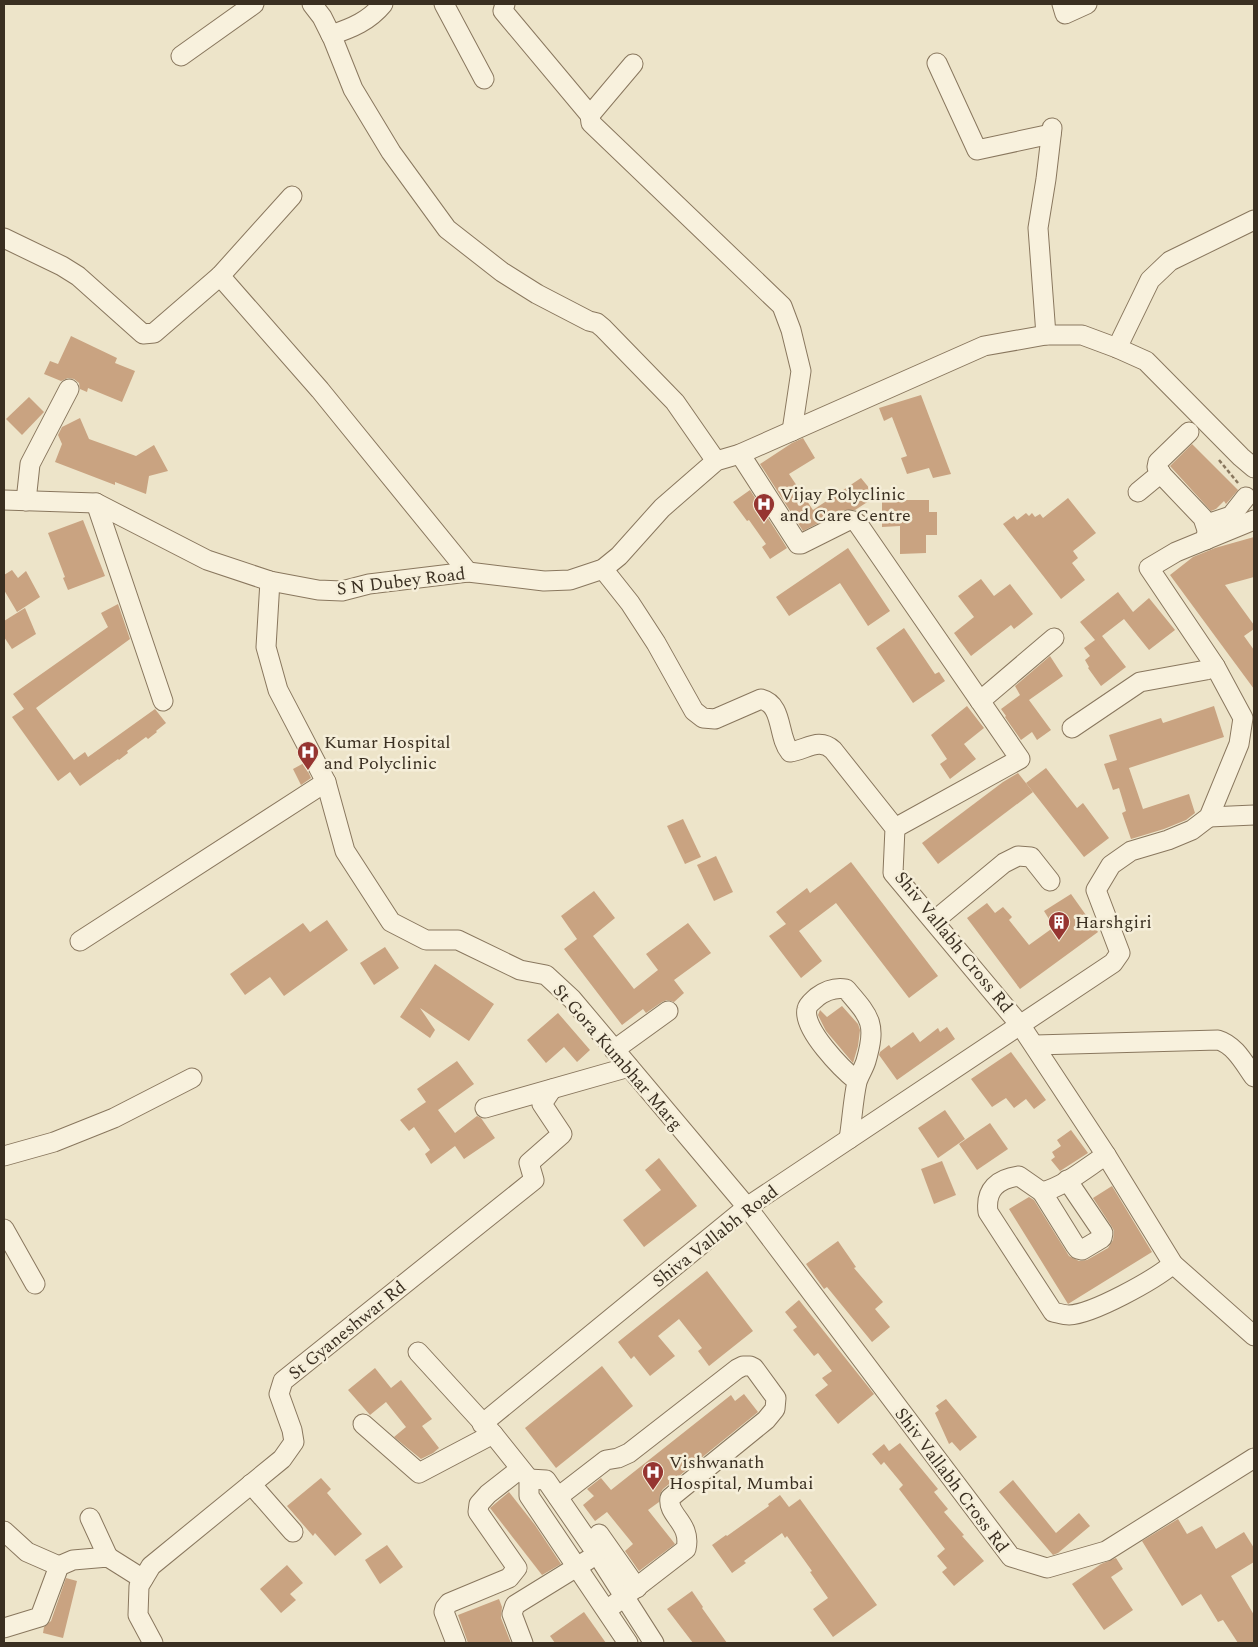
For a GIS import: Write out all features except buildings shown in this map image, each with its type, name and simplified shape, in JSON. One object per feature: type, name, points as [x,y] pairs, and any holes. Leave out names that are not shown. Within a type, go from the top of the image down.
[{"type":"street","points":[[181,56],[254,4]]},
{"type":"street","points":[[312,4],[322,17],[331,35],[353,89],[391,152],[447,229],[502,272],[603,328],[675,402],[716,461]]},
{"type":"street","points":[[331,35],[363,22],[375,13],[382,4]]},
{"type":"street","points":[[444,4],[484,79]]},
{"type":"street","points":[[504,4],[503,11],[590,115],[591,123],[782,306],[791,330],[801,371],[792,431]]},
{"type":"street","points":[[1063,9],[1087,4]]},
{"type":"street","points":[[936,63],[977,150],[1051,131],[1038,228],[1046,335]]},
{"type":"street","points":[[590,115],[634,64]]},
{"type":"street","points":[[4,238],[62,266],[78,276],[143,334],[154,333],[220,276],[292,196]]},
{"type":"street","points":[[1117,348],[1150,280],[1170,262],[1254,220]]},
{"type":"street","points":[[220,276],[320,390],[468,572]]},
{"type":"street","name":"S N Dubey Road","points":[[4,500],[96,503],[207,560],[270,581],[318,590],[342,591],[369,584],[468,572],[544,581],[570,580],[603,569],[618,556],[662,508],[716,461],[740,454],[984,346],[1046,335],[1082,335],[1146,361],[1254,468]]},
{"type":"street","points":[[26,501],[30,464],[69,389]]},
{"type":"street","points":[[1189,432],[1158,462],[1158,467],[1161,473],[1203,518],[1206,531]]},
{"type":"street","points":[[603,569],[630,604],[656,643],[694,711],[703,718],[715,719],[761,699],[767,701],[775,707],[786,746],[790,752],[821,743],[827,744],[895,828],[1020,759],[858,524],[849,520],[798,544],[740,454]]},
{"type":"street","points":[[1138,492],[1161,473]]},
{"type":"street","points":[[1246,497],[1231,516],[1213,523],[1206,531],[1149,568],[1215,666],[1243,718],[1239,744],[1209,817],[1254,815]]},
{"type":"street","points":[[96,503],[163,701]]},
{"type":"street","points":[[1206,531],[1254,520]]},
{"type":"street","name":"St Gora Kumbhar Marg","points":[[270,581],[266,647],[278,690],[326,782],[345,851],[391,922],[426,940],[458,940],[520,970],[546,975],[572,999],[747,1207]]},
{"type":"street","points":[[980,701],[1054,638]]},
{"type":"street","points":[[1072,728],[1140,682],[1206,670],[1215,666]]},
{"type":"street","points":[[80,941],[326,782]]},
{"type":"street","name":"Shiva Vallabh Road","points":[[362,1424],[419,1474],[488,1429],[747,1207],[1113,963],[1120,953],[1096,890],[1111,865],[1131,851],[1168,840],[1192,830],[1209,817]]},
{"type":"street","name":"Shiv Vallabh Cross Rd","points":[[895,828],[893,872],[1035,1044],[1173,1264],[1254,1336]]},
{"type":"street","points":[[934,921],[1004,863],[1018,856],[1031,857],[1050,881]]},
{"type":"street","points":[[849,1139],[857,1081],[866,1063],[871,1038],[871,1024],[860,1006],[846,989],[831,989],[811,1002],[807,1008],[807,1016],[816,1035],[832,1058],[857,1081]]},
{"type":"street","points":[[614,1050],[668,1011]]},
{"type":"street","points":[[1035,1044],[1218,1040],[1227,1043],[1235,1051],[1254,1077]]},
{"type":"street","points":[[484,1108],[629,1067]]},
{"type":"street","points":[[4,1156],[54,1142],[114,1118],[192,1078]]},
{"type":"street","name":"St Gyaneshwar Rd","points":[[153,1643],[138,1615],[138,1586],[151,1566],[282,1459],[294,1442],[292,1430],[279,1394],[283,1381],[534,1180],[529,1163],[562,1134],[542,1104],[552,1089]]},
{"type":"street","points":[[1042,1192],[1050,1190],[1106,1155]]},
{"type":"street","points":[[1067,1180],[1102,1233],[1102,1238],[1082,1250],[1078,1249],[1075,1245],[1042,1192],[1019,1176],[997,1184],[989,1192],[987,1204],[988,1212],[1053,1312],[1070,1315],[1086,1311],[1124,1294],[1173,1264]]},
{"type":"street","name":"Shiv Vallabh Cross Rd","points":[[747,1207],[1011,1557],[1047,1568],[1106,1551],[1254,1458]]},
{"type":"street","points":[[4,1229],[35,1284]]},
{"type":"street","points":[[418,1352],[488,1429],[525,1474],[529,1496],[625,1638],[640,1621]]},
{"type":"street","points":[[562,1494],[606,1460],[618,1458],[629,1453],[723,1380],[744,1366],[754,1368],[776,1398],[775,1409],[766,1420],[670,1498],[672,1508],[687,1532],[686,1549],[607,1610]]},
{"type":"street","points":[[456,1643],[444,1612],[449,1603],[509,1578],[517,1568],[478,1512],[479,1504],[488,1494],[525,1474],[546,1480],[562,1494],[631,1593],[640,1621],[654,1643]]},
{"type":"street","points":[[251,1484],[293,1532]]},
{"type":"street","points":[[562,1494],[597,1554],[631,1593]]},
{"type":"street","points":[[90,1518],[108,1557],[143,1579]]},
{"type":"street","points":[[4,1532],[27,1552],[59,1566]]},
{"type":"street","points":[[523,1643],[512,1614],[515,1605],[597,1554]]},
{"type":"street","points":[[4,1628],[40,1617],[59,1566],[73,1560],[108,1557]]},
{"type":"path","points":[[1213,453],[1244,490],[1246,497]]},
{"type":"place","name":"Vijay Polyclinic and Care Centre","points":[[764,523]]},
{"type":"place","name":"Kumar Hospital and Polyclinic","points":[[308,771]]},
{"type":"place","name":"Harshgiri","points":[[1059,941]]},
{"type":"place","name":"Vishwanath Hospital, Mumbai","points":[[653,1491]]}]
